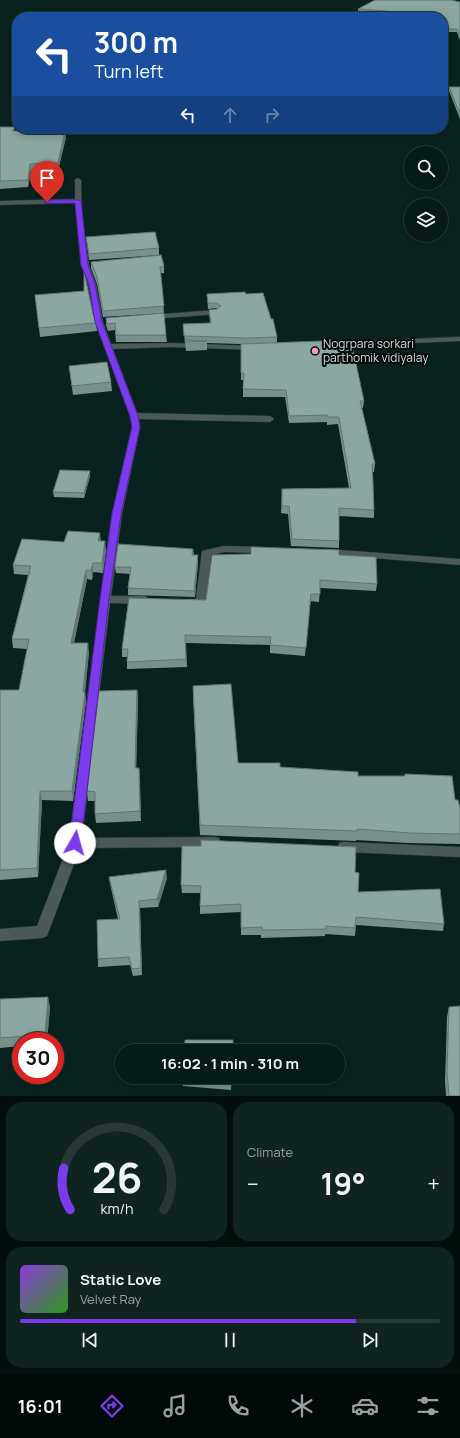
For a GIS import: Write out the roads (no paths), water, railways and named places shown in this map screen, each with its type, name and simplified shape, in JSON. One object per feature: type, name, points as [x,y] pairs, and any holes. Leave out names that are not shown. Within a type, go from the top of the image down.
[{"type":"street","points":[[0,935],[42,932],[75,843],[117,514],[136,427],[134,416],[108,347],[103,321],[92,284],[78,201],[78,180]]},
{"type":"street","points":[[0,203],[78,201]]},
{"type":"street","points":[[146,318],[216,312]]},
{"type":"street","points":[[333,344],[460,339]]},
{"type":"street","points":[[108,347],[171,345],[262,348]]},
{"type":"street","points":[[134,416],[270,419]]},
{"type":"street","points":[[179,602],[201,603],[206,553],[224,549],[272,550]]},
{"type":"street","points":[[320,552],[460,562]]},
{"type":"street","points":[[105,599],[157,601]]},
{"type":"street","points":[[75,843],[189,841],[229,842]]},
{"type":"street","points":[[332,847],[460,852]]},
{"type":"place","name":"Nogrpara sorkari parthomik vidiyalay","points":[[315,351]]}]
